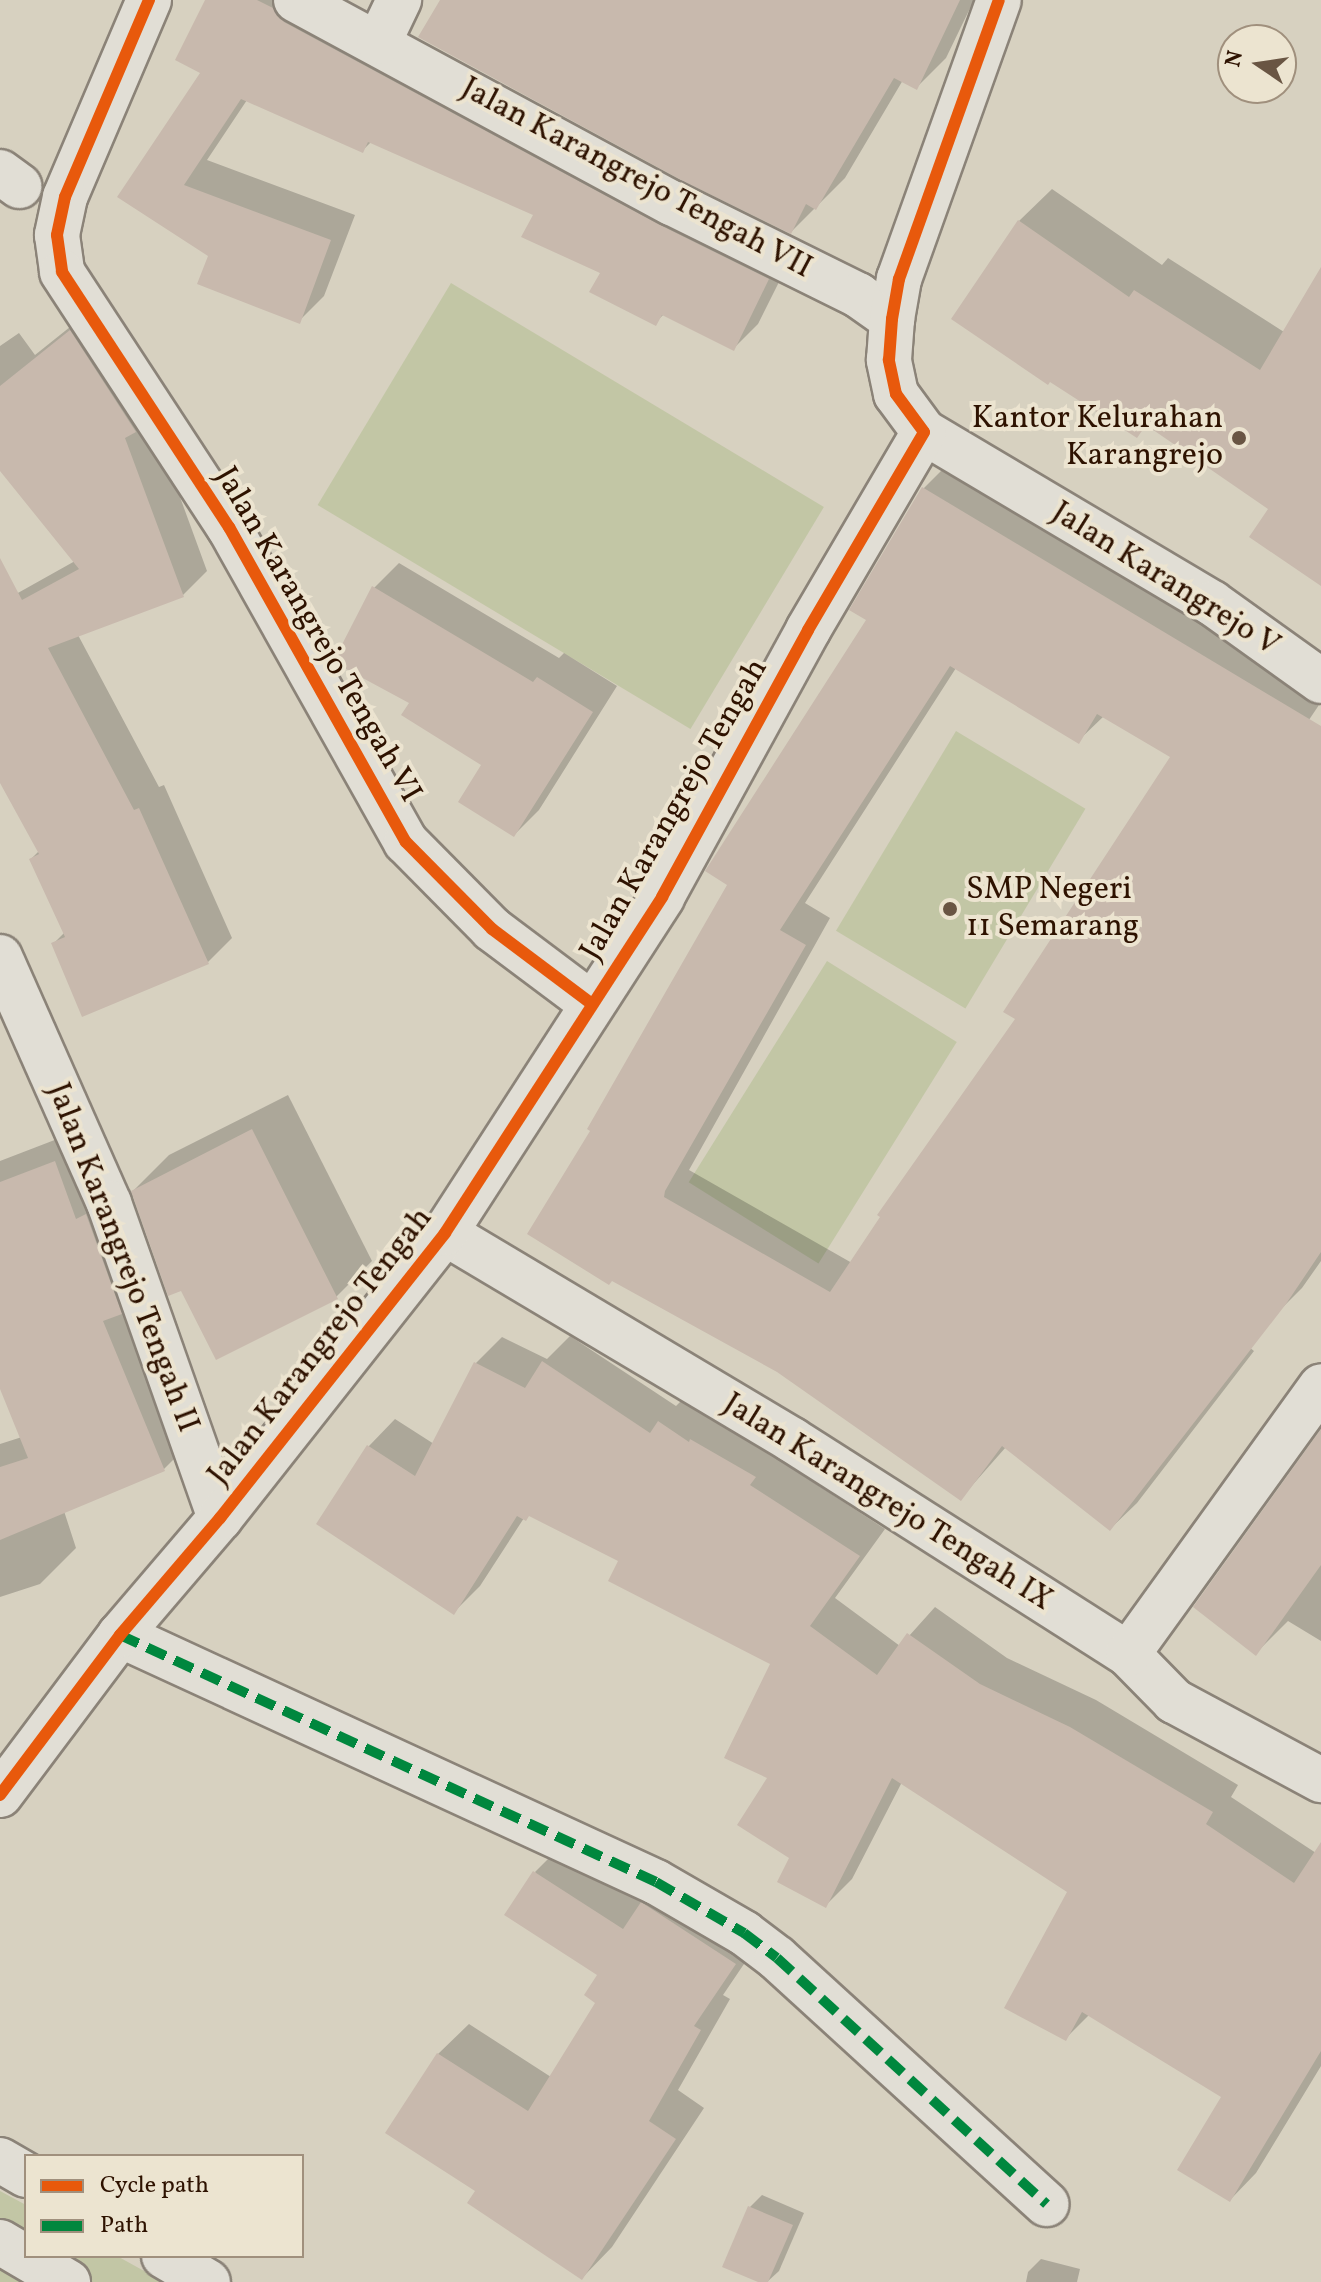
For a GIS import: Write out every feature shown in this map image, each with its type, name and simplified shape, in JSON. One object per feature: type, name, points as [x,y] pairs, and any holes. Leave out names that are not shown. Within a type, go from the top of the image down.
[{"type":"street","name":"Jalan Karangrejo Tengah VI","points":[[149,0],[65,197],[57,235],[62,272],[229,527],[406,842],[492,929],[592,1004]]},
{"type":"street","name":"Jalan Karangrejo Tengah VII","points":[[296,0],[379,42],[672,203],[858,295],[892,319]]},
{"type":"street","points":[[379,42],[399,0]]},
{"type":"street","points":[[924,432],[896,394],[889,360],[892,319],[899,279],[999,0]]},
{"type":"street","name":"Jalan Karangrejo Tengah","points":[[0,1795],[120,1635],[220,1518],[445,1233],[662,897],[830,592],[924,432]]},
{"type":"street","name":"Jalan Karangrejo V","points":[[924,432],[1212,603],[1321,681]]},
{"type":"street","name":"Jalan Karangrejo Tengah II","points":[[0,957],[109,1203],[220,1518]]},
{"type":"street","name":"Jalan Karangrejo Tengah IX","points":[[445,1233],[792,1440],[1128,1654],[1174,1701],[1321,1780]]},
{"type":"street","points":[[1128,1654],[1321,1386]]},
{"type":"street","points":[[120,1635],[656,1882],[744,1933],[777,1958],[1046,2204]]},
{"type":"street","points":[[0,2160],[24,2174]]},
{"type":"street","points":[[0,2242],[24,2256]]},
{"type":"street","points":[[27,2258],[68,2282]]},
{"type":"street","points":[[167,2258],[208,2282]]},
{"type":"green space","points":[[451,283],[824,507],[690,729],[318,505]]},
{"type":"green space","points":[[956,731],[1085,809],[965,1008],[836,931]]},
{"type":"green space","points":[[827,961],[957,1042],[818,1263],[689,1182]]},
{"type":"green space","points":[[0,2191],[24,2204],[24,2258],[121,2258],[164,2282],[0,2282]]},
{"type":"building","points":[[205,0],[257,0],[273,8],[284,22],[660,225],[769,279],[734,351],[662,315],[656,326],[589,292],[600,273],[521,237],[533,215],[368,142],[363,153],[241,99],[184,185],[331,240],[300,324],[197,284],[208,256],[117,197],[200,73],[175,60]]},
{"type":"building","points":[[440,0],[960,0],[917,90],[894,78],[816,210],[806,204],[791,234],[683,181],[418,37]]},
{"type":"building","points":[[1018,220],[1129,297],[1134,290],[1260,370],[1321,267],[1321,586],[1249,537],[1268,509],[1146,425],[1137,438],[1050,382],[1048,385],[951,319]]},
{"type":"building","points":[[70,330],[136,432],[125,438],[184,597],[48,648],[134,810],[139,808],[209,964],[82,1017],[51,943],[65,937],[29,859],[39,854],[0,783],[0,558],[22,600],[79,569],[0,471],[0,386]]},
{"type":"building","points":[[922,487],[1321,726],[1321,1252],[1286,1304],[1110,1531],[1002,1446],[961,1501],[777,1372],[612,1281],[609,1285],[527,1234],[590,1131],[587,1129],[727,885],[705,871],[866,620],[849,610]],"holes":[[[950,666],[1079,744],[1097,714],[1170,757],[1003,1012],[1015,1019],[877,1215],[880,1217],[830,1292],[664,1197],[806,945],[780,930]]]},
{"type":"building","points":[[372,586],[533,682],[537,677],[593,712],[514,837],[458,802],[481,765],[401,715],[409,703],[333,662]]},
{"type":"building","points":[[252,1129],[338,1299],[216,1360],[181,1291],[168,1296],[131,1191]]},
{"type":"building","points":[[55,1161],[76,1219],[86,1214],[122,1314],[103,1321],[165,1471],[0,1540],[0,1467],[28,1458],[0,1389],[0,1182]]},
{"type":"building","points":[[542,1361],[650,1433],[658,1421],[689,1442],[690,1439],[756,1477],[750,1485],[860,1556],[810,1626],[877,1675],[907,1633],[980,1684],[1070,1727],[1213,1812],[1206,1824],[1294,1883],[1321,1842],[1321,2051],[1230,2202],[1177,2170],[1221,2097],[1082,2012],[1066,2041],[1004,2008],[1067,1892],[892,1778],[826,1908],[777,1882],[789,1858],[737,1825],[767,1778],[724,1758],[770,1664],[608,1581],[618,1561],[529,1516],[526,1521],[517,1516],[454,1615],[316,1524],[367,1445],[415,1476],[474,1362],[525,1388]]},
{"type":"building","points":[[1321,1429],[1321,1565],[1256,1656],[1193,1607]]},
{"type":"building","points":[[533,1871],[623,1929],[641,1902],[736,1964],[694,2026],[701,2030],[649,2121],[676,2139],[582,2280],[467,2203],[475,2191],[385,2133],[437,2053],[528,2111],[595,2003],[584,1995],[597,1975],[504,1915]]},
{"type":"building","points":[[748,2206],[793,2225],[768,2282],[758,2282],[722,2267]]},
{"type":"marked path","points":[[120,1635],[656,1882],[744,1933],[777,1958],[1046,2204]]},
{"type":"cycle path","points":[[149,0],[65,197],[57,235],[62,272],[229,527],[406,842],[492,929],[592,1004]]},
{"type":"cycle path","points":[[0,1795],[120,1635],[220,1518],[445,1233],[662,897],[808,630],[924,432],[896,394],[889,360],[892,319],[899,279],[999,0]]},
{"type":"place","name":"Kantor Kelurahan Karangrejo","points":[[1239,438]]},
{"type":"place","name":"SMP Negeri 11 Semarang","points":[[950,909]]}]
